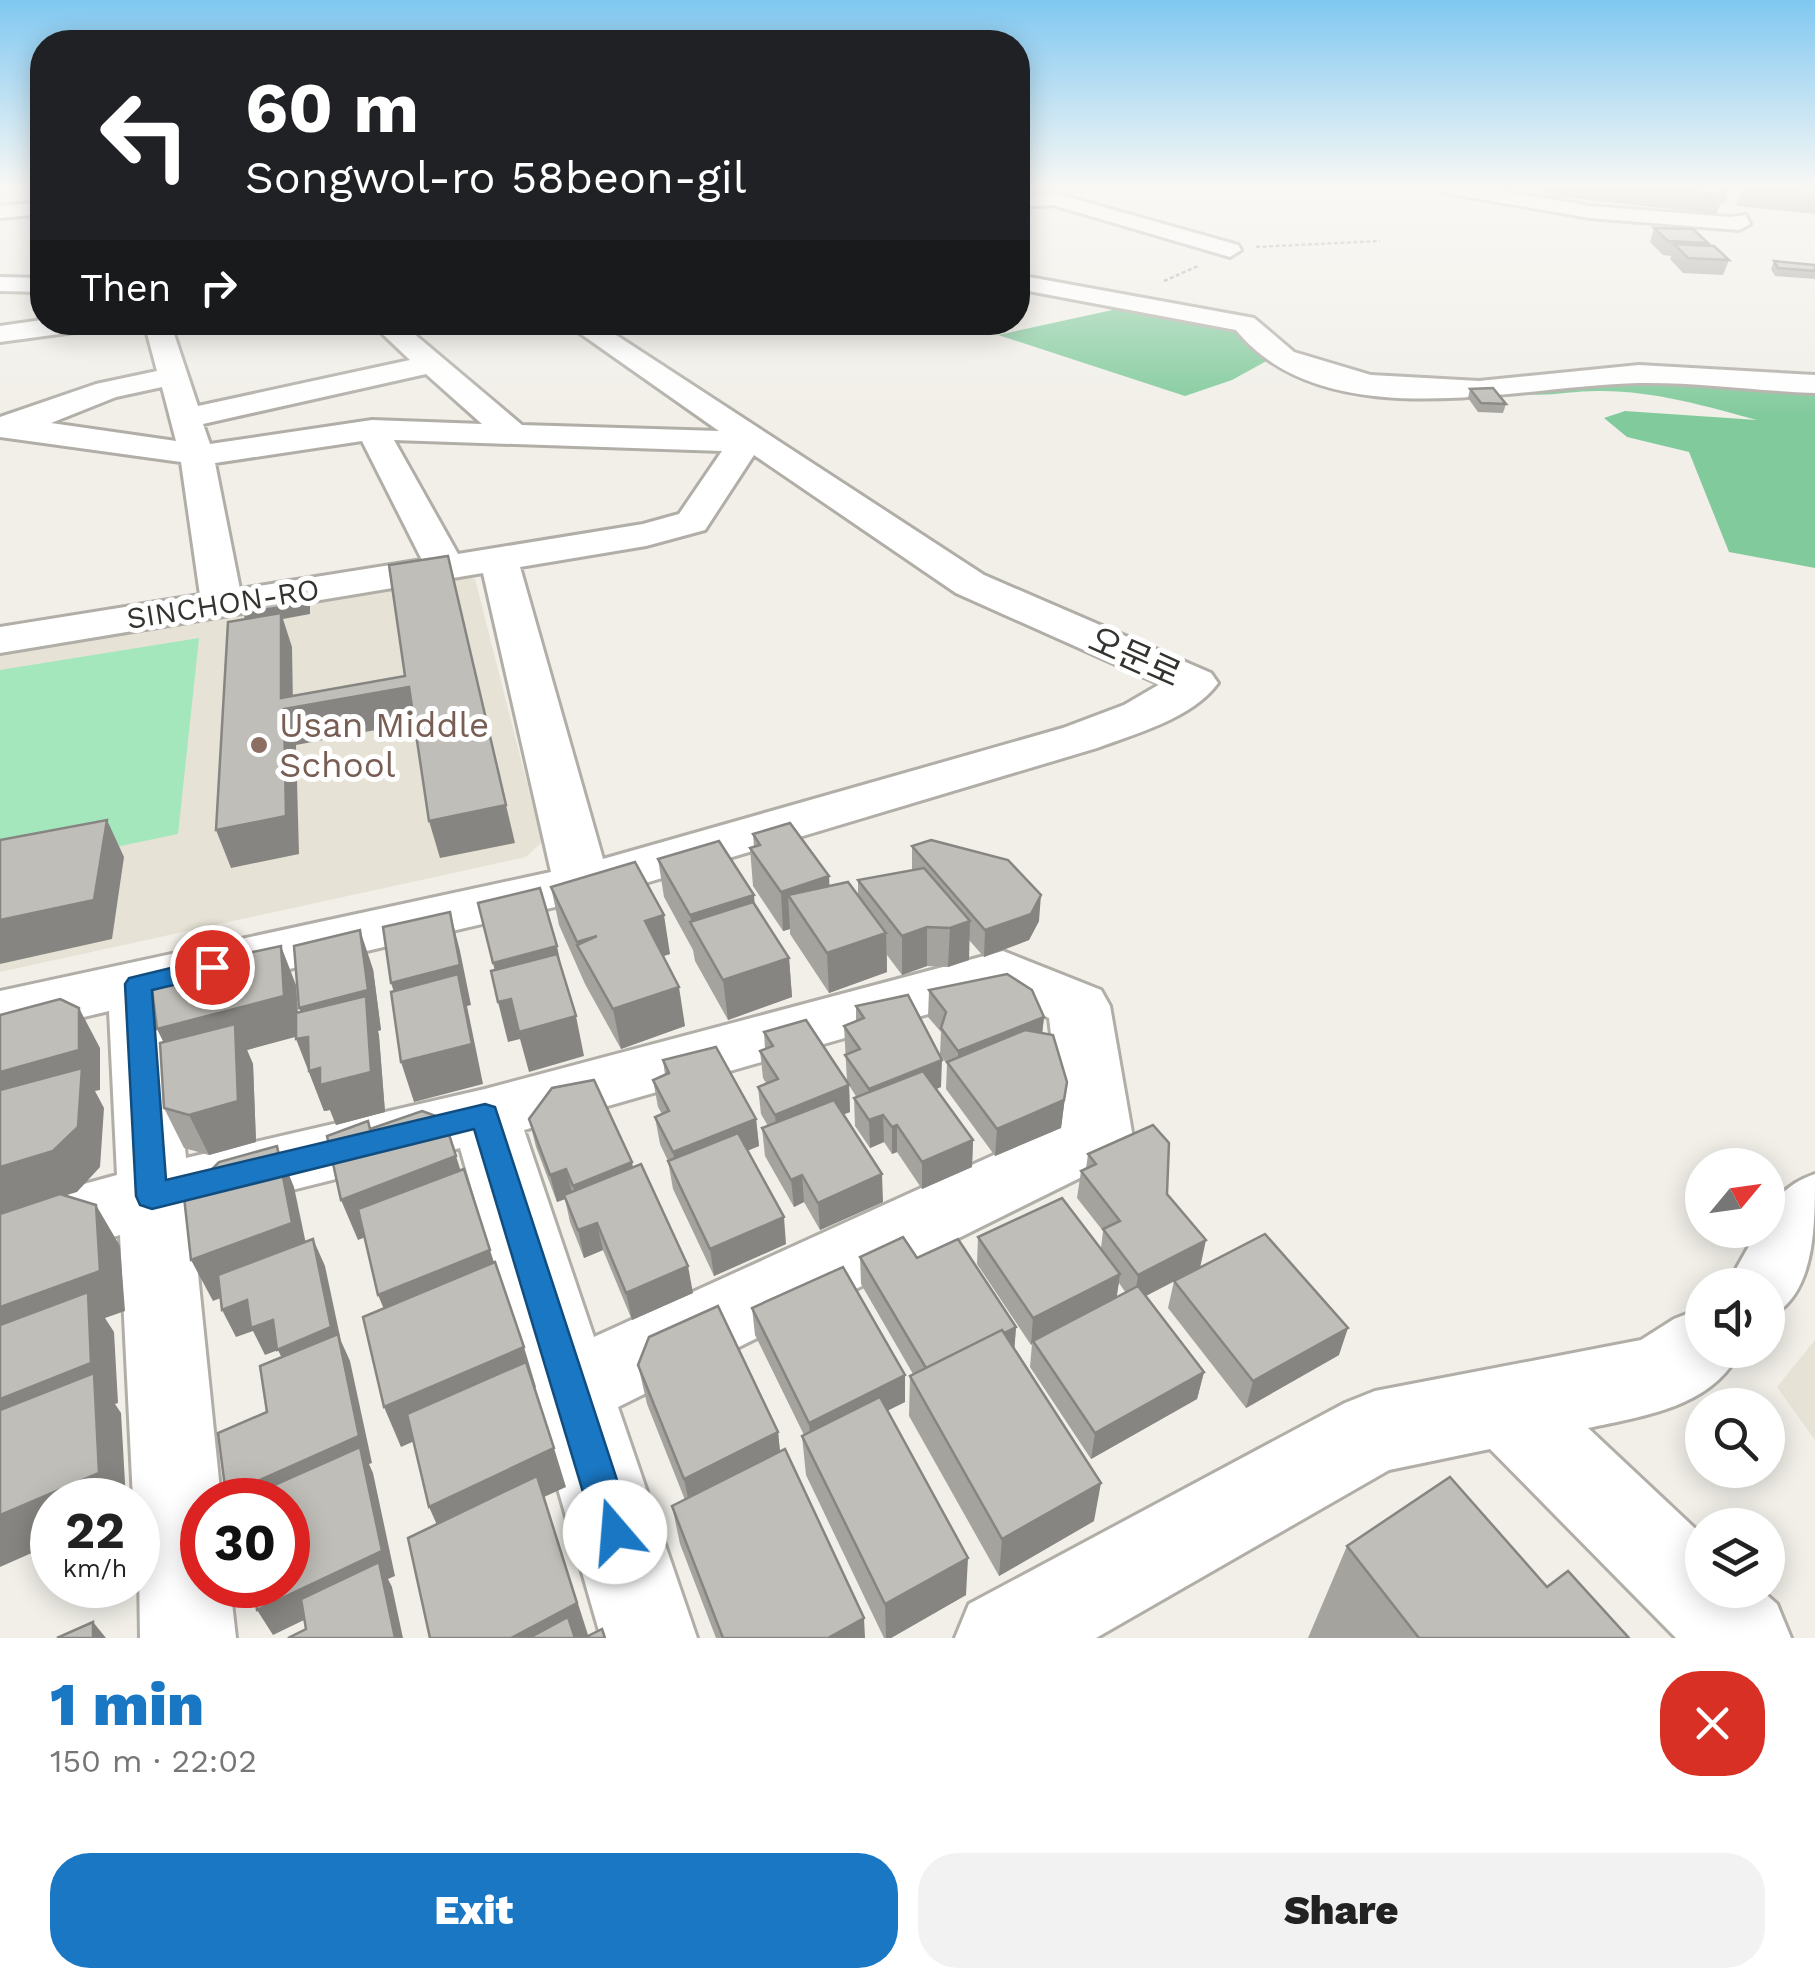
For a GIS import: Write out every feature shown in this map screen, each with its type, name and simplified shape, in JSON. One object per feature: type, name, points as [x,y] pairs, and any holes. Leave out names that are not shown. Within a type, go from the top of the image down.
[{"type":"street","points":[[1030,284],[1246,324],[1252,338],[1265,348],[1318,372],[1362,382],[1458,390],[1636,374],[1815,384]]},
{"type":"street","points":[[3,286],[30,285]]},
{"type":"street","points":[[3,334],[30,330]]},
{"type":"street","points":[[161,335],[197,456],[222,604]]},
{"type":"street","points":[[397,335],[512,434]]},
{"type":"street","name":"오문로","points":[[582,882],[1080,738],[1141,714],[1195,683],[970,584],[597,335]]},
{"type":"street","points":[[186,418],[432,364]]},
{"type":"street","points":[[70,376],[171,368]]},
{"type":"street","points":[[5,428],[171,368]]},
{"type":"street","points":[[5,428],[154,445],[197,456],[372,430],[753,442]]},
{"type":"street","points":[[372,430],[446,568]]},
{"type":"street","name":"SINCHON-RO","points":[[0,640],[646,536],[692,522],[739,450],[753,442]]},
{"type":"street","points":[[0,1014],[582,882],[498,560]]},
{"type":"street","points":[[0,1239],[152,1196],[485,1115],[1003,972],[1079,1006],[1098,1138],[568,1390]]},
{"type":"street","points":[[138,984],[188,1638]]},
{"type":"street","points":[[485,1115],[568,1390],[649,1638]]},
{"type":"street","points":[[1775,1268],[1815,1204]]},
{"type":"street","points":[[1003,1638],[1374,1432],[1508,1409],[1658,1375],[1685,1356]]},
{"type":"street","points":[[1508,1409],[1744,1638]]},
{"type":"shaded area","name":"Usan Middle School","points":[[459,575],[475,579],[542,842],[526,857],[0,972],[0,647]]},
{"type":"shaded area","points":[[1815,1340],[1815,1440],[1785,1398],[1785,1388],[1777,1387]]},
{"type":"green space","points":[[1117,309],[1236,324],[1243,340],[1274,357],[1232,380],[1185,396],[998,335],[1030,335],[1030,328]]},
{"type":"green space","points":[[1643,378],[1815,388],[1815,568],[1729,552],[1689,452],[1627,437],[1604,418],[1625,411],[1757,420],[1638,393],[1540,395],[1506,390]]},
{"type":"green space","points":[[199,638],[178,834],[0,871],[0,670]]},
{"type":"building","points":[[1775,263],[1799,263],[1815,265],[1815,271],[1778,268]]},
{"type":"building","points":[[1493,388],[1506,404],[1481,403],[1470,389]]},
{"type":"building","points":[[448,556],[506,805],[429,821],[409,687],[284,709],[286,816],[216,830],[228,622],[281,613],[281,698],[405,676],[389,565]]},
{"type":"building","points":[[306,592],[307,603],[243,613],[243,602]]},
{"type":"building","points":[[107,820],[94,900],[0,920],[0,840]]},
{"type":"building","points":[[790,823],[829,876],[781,892],[750,848],[760,845],[753,834]]},
{"type":"building","points":[[931,840],[1008,860],[1041,895],[1031,914],[985,930],[912,846]]},
{"type":"building","points":[[719,841],[754,895],[690,915],[658,859]]},
{"type":"building","points":[[635,862],[664,915],[645,921],[679,987],[613,1009],[577,945],[597,936],[577,942],[551,887]]},
{"type":"building","points":[[924,868],[970,921],[950,928],[927,927],[902,936],[858,880]]},
{"type":"building","points":[[848,882],[886,933],[827,953],[788,895]]},
{"type":"building","points":[[540,888],[557,946],[493,963],[478,903]]},
{"type":"building","points":[[753,902],[789,958],[723,980],[690,922]]},
{"type":"building","points":[[450,912],[460,965],[391,983],[383,927]]},
{"type":"building","points":[[360,930],[368,990],[299,1008],[294,946]]},
{"type":"building","points":[[281,946],[284,996],[157,1029],[152,990],[176,968]]},
{"type":"building","points":[[557,954],[576,1016],[519,1032],[511,999],[498,1002],[491,971]]},
{"type":"building","points":[[458,974],[472,1044],[401,1062],[391,992]]},
{"type":"building","points":[[1007,974],[1032,990],[1044,1017],[958,1051],[941,1028],[946,1012],[929,990]]},
{"type":"building","points":[[908,995],[942,1060],[869,1089],[845,1055],[860,1049],[844,1026],[864,1018],[856,1006]]},
{"type":"building","points":[[366,996],[371,1072],[320,1085],[320,1068],[309,1071],[308,1037],[296,1039],[296,1013]]},
{"type":"building","points":[[60,999],[79,1008],[79,1050],[0,1072],[0,1015]]},
{"type":"building","points":[[806,1020],[849,1085],[775,1115],[758,1087],[778,1079],[760,1051],[773,1046],[764,1032]]},
{"type":"building","points":[[235,1024],[238,1101],[189,1115],[164,1108],[160,1043]]},
{"type":"building","points":[[1025,1030],[1053,1035],[1067,1082],[1064,1100],[997,1129],[947,1062]]},
{"type":"building","points":[[716,1047],[756,1119],[673,1152],[655,1117],[669,1111],[653,1080],[669,1073],[663,1060]]},
{"type":"building","points":[[82,1068],[78,1127],[53,1151],[0,1167],[0,1090]]},
{"type":"building","points":[[923,1071],[973,1140],[922,1162],[897,1125],[892,1127],[883,1115],[869,1120],[854,1098]]},
{"type":"building","points":[[594,1080],[632,1162],[573,1186],[566,1169],[550,1175],[529,1119],[552,1088]]},
{"type":"building","points":[[834,1100],[882,1174],[818,1203],[802,1175],[791,1180],[762,1128]]},
{"type":"building","points":[[422,1111],[444,1119],[456,1156],[341,1200],[327,1136],[368,1121],[370,1129]]},
{"type":"building","points":[[1153,1125],[1169,1143],[1167,1194],[1206,1240],[1138,1275],[1103,1229],[1120,1221],[1081,1171],[1096,1164],[1088,1154]]},
{"type":"building","points":[[738,1133],[784,1217],[710,1249],[668,1161]]},
{"type":"building","points":[[277,1146],[292,1223],[191,1260],[184,1197],[219,1162]]},
{"type":"building","points":[[641,1164],[688,1266],[626,1293],[597,1223],[578,1230],[564,1195]]},
{"type":"building","points":[[464,1169],[490,1250],[378,1295],[358,1209]]},
{"type":"building","points":[[60,1194],[96,1205],[100,1271],[0,1307],[0,1214]]},
{"type":"building","points":[[1062,1198],[1120,1274],[1033,1318],[978,1237]]},
{"type":"building","points":[[1265,1234],[1348,1328],[1253,1381],[1174,1281]]},
{"type":"building","points":[[903,1237],[917,1258],[958,1239],[1016,1327],[1004,1333],[1002,1330],[926,1368],[860,1257]]},
{"type":"building","points":[[313,1239],[331,1327],[277,1350],[273,1320],[251,1328],[247,1300],[222,1310],[218,1275]]},
{"type":"building","points":[[495,1262],[524,1347],[384,1407],[363,1317]]},
{"type":"building","points":[[843,1267],[905,1375],[809,1423],[752,1308]]},
{"type":"building","points":[[1138,1286],[1204,1372],[1095,1433],[1033,1341]]},
{"type":"building","points":[[88,1292],[91,1363],[0,1399],[0,1325]]},
{"type":"building","points":[[718,1306],[778,1432],[684,1479],[638,1365],[649,1337]]},
{"type":"building","points":[[1002,1330],[1101,1483],[1002,1539],[910,1376]]},
{"type":"building","points":[[338,1334],[359,1436],[264,1478],[224,1478],[218,1433],[267,1412],[260,1366]]},
{"type":"building","points":[[526,1362],[554,1448],[429,1507],[407,1414]]},
{"type":"building","points":[[94,1373],[99,1473],[87,1478],[30,1478],[30,1502],[0,1515],[0,1410]]},
{"type":"building","points":[[880,1397],[968,1558],[885,1604],[802,1436]]},
{"type":"building","points":[[360,1447],[382,1551],[310,1585],[310,1478],[290,1478]]},
{"type":"building","points":[[785,1449],[864,1618],[828,1638],[723,1638],[672,1506]]},
{"type":"building","points":[[537,1476],[577,1603],[511,1638],[430,1638],[408,1538]]},
{"type":"building","points":[[1450,1477],[1547,1587],[1568,1571],[1629,1638],[1419,1638],[1347,1546]]},
{"type":"building","points":[[379,1562],[395,1638],[288,1638],[306,1629],[302,1608],[310,1608],[310,1595]]},
{"type":"building","points":[[568,1617],[575,1638],[529,1638]]},
{"type":"building","points":[[93,1622],[93,1638],[57,1638]]},
{"type":"building","points":[[602,1629],[605,1638],[584,1638]]},
{"type":"place","name":"Usan Middle School","points":[[259,745]]},
{"type":"route","points":[[212,967],[138,984],[152,1196],[485,1115],[615,1532]]}]
